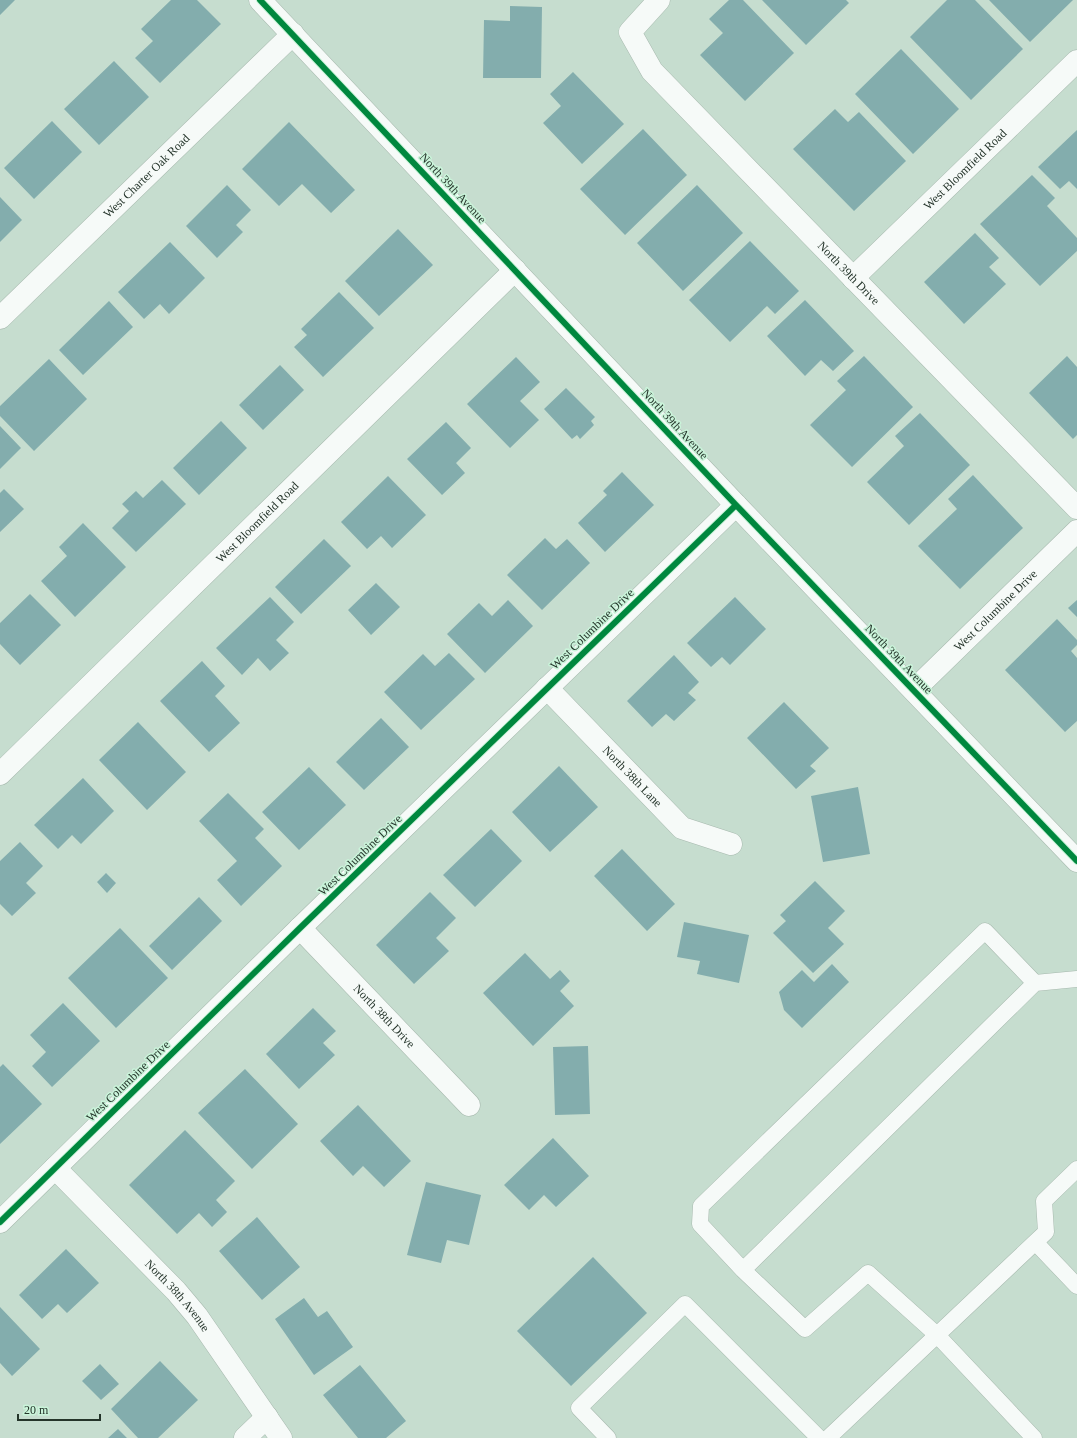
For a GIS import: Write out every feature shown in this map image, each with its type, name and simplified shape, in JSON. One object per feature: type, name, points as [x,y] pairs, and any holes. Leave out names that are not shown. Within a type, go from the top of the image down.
[{"type":"street","name":"North 39th Avenue","points":[[260,0],[736,505],[1077,861]]},
{"type":"street","name":"North 39th Drive","points":[[659,0],[630,32],[652,71],[1077,508]]},
{"type":"street","name":"West Charter Oak Road","points":[[0,318],[293,34]]},
{"type":"street","name":"West Bloomfield Road","points":[[853,278],[1077,61]]},
{"type":"street","name":"West Bloomfield Road","points":[[0,774],[515,270]]},
{"type":"street","name":"West Columbine Drive","points":[[0,1222],[300,928],[736,505]]},
{"type":"street","name":"West Columbine Drive","points":[[914,690],[1077,531]]},
{"type":"street","name":"North 38th Lane","points":[[547,688],[682,828],[731,844]]},
{"type":"street","name":"North 38th Drive","points":[[300,928],[469,1105]]},
{"type":"street","name":"North 38th Avenue","points":[[55,1168],[176,1291],[197,1316],[282,1438]]},
{"type":"street","points":[[245,1438],[267,1417]]},
{"type":"lane","points":[[1034,1438],[937,1335],[868,1273],[805,1329],[743,1270],[700,1224],[701,1206],[985,931],[1035,983]]},
{"type":"lane","points":[[743,1270],[1035,983],[1077,979]]},
{"type":"lane","points":[[828,1438],[1036,1243],[1046,1232],[1044,1201],[1077,1169]]},
{"type":"lane","points":[[1036,1243],[1077,1286]]},
{"type":"lane","points":[[608,1438],[579,1408],[686,1304],[819,1438]]},
{"type":"building","points":[[0,0],[15,0],[0,15]]},
{"type":"building","points":[[171,0],[197,0],[221,24],[160,83],[135,58],[153,41],[141,29]]},
{"type":"building","points":[[729,0],[743,0],[794,53],[745,101],[700,55],[723,33],[709,19]]},
{"type":"building","points":[[762,0],[846,0],[849,3],[806,45]]},
{"type":"building","points":[[947,0],[975,0],[1023,49],[971,100],[910,37]]},
{"type":"building","points":[[989,0],[1073,0],[1030,42]]},
{"type":"building","points":[[510,6],[542,7],[541,78],[483,78],[484,20],[510,21]]},
{"type":"building","points":[[901,49],[959,109],[913,154],[855,94]]},
{"type":"building","points":[[114,61],[149,97],[99,145],[64,109]]},
{"type":"building","points":[[573,72],[624,124],[582,164],[543,123],[561,106],[550,94]]},
{"type":"building","points":[[835,109],[848,122],[859,112],[906,161],[854,211],[793,149]]},
{"type":"building","points":[[52,121],[82,152],[34,199],[4,168]]},
{"type":"building","points":[[289,122],[355,190],[331,213],[302,184],[279,206],[242,169]]},
{"type":"building","points":[[643,129],[687,175],[625,235],[580,189]]},
{"type":"building","points":[[1077,130],[1077,189],[1069,181],[1060,189],[1038,167]]},
{"type":"building","points":[[1032,175],[1055,198],[1047,206],[1077,238],[1077,251],[1040,286],[980,224]]},
{"type":"building","points":[[227,185],[251,210],[236,225],[243,232],[217,258],[186,226]]},
{"type":"building","points":[[697,185],[743,233],[683,291],[637,243]]},
{"type":"building","points":[[0,197],[22,220],[0,242]]},
{"type":"building","points":[[398,229],[433,265],[379,316],[345,281]]},
{"type":"building","points":[[975,233],[999,258],[989,267],[1006,284],[964,324],[924,282]]},
{"type":"building","points":[[750,241],[799,291],[775,314],[767,306],[730,342],[689,300]]},
{"type":"building","points":[[170,242],[205,278],[169,314],[160,304],[144,319],[118,292]]},
{"type":"building","points":[[339,292],[374,328],[323,377],[294,347],[307,335],[301,329]]},
{"type":"building","points":[[805,300],[854,351],[833,371],[821,360],[805,376],[767,336]]},
{"type":"building","points":[[109,301],[133,327],[83,375],[59,350]]},
{"type":"building","points":[[864,356],[913,407],[852,467],[810,425],[846,390],[837,381]]},
{"type":"building","points":[[1067,356],[1077,367],[1077,435],[1073,439],[1029,393]]},
{"type":"building","points":[[516,357],[540,382],[520,401],[539,420],[510,448],[467,404]]},
{"type":"building","points":[[49,359],[87,399],[34,451],[0,416],[0,406]]},
{"type":"building","points":[[280,365],[304,390],[263,430],[239,405]]},
{"type":"building","points":[[566,388],[595,417],[591,421],[594,425],[580,439],[577,435],[572,439],[544,409]]},
{"type":"building","points":[[920,413],[970,465],[909,525],[867,482],[904,446],[895,436]]},
{"type":"building","points":[[221,421],[247,448],[199,495],[173,468]]},
{"type":"building","points":[[446,422],[471,448],[456,463],[465,473],[442,495],[407,459]]},
{"type":"building","points":[[0,426],[21,448],[0,469]]},
{"type":"building","points":[[622,472],[654,505],[605,552],[578,523],[607,495],[603,491]]},
{"type":"building","points":[[973,475],[1023,528],[960,589],[918,546],[957,509],[948,499]]},
{"type":"building","points":[[388,476],[426,515],[392,548],[381,536],[367,549],[341,522]]},
{"type":"building","points":[[162,480],[186,504],[136,552],[112,528],[129,511],[122,504],[136,491],[143,498]]},
{"type":"building","points":[[4,489],[24,509],[0,532],[0,493]]},
{"type":"building","points":[[83,523],[126,567],[75,617],[41,581],[67,556],[59,547]]},
{"type":"building","points":[[545,538],[556,549],[567,539],[590,563],[542,610],[507,575]]},
{"type":"building","points":[[324,539],[351,566],[301,614],[275,587]]},
{"type":"building","points":[[376,583],[400,607],[371,635],[348,610]]},
{"type":"building","points":[[30,594],[61,625],[20,665],[0,644],[0,623]]},
{"type":"building","points":[[270,597],[294,622],[276,640],[289,653],[270,671],[258,658],[242,675],[216,648]]},
{"type":"building","points":[[735,597],[766,629],[730,665],[722,657],[711,667],[687,643]]},
{"type":"building","points":[[508,600],[533,626],[485,673],[447,634],[479,603],[492,616]]},
{"type":"building","points":[[1077,600],[1077,617],[1068,608]]},
{"type":"building","points":[[1057,619],[1077,640],[1077,645],[1071,651],[1077,658],[1077,721],[1065,732],[1005,670]]},
{"type":"building","points":[[449,653],[475,679],[421,730],[384,692],[423,654],[435,666]]},
{"type":"building","points":[[674,655],[699,682],[688,693],[696,700],[674,721],[666,714],[652,727],[627,701]]},
{"type":"building","points":[[202,661],[225,686],[215,696],[240,723],[209,752],[160,701]]},
{"type":"building","points":[[784,702],[829,748],[810,766],[816,771],[796,789],[747,738]]},
{"type":"building","points":[[381,718],[409,747],[364,790],[336,762]]},
{"type":"building","points":[[138,722],[186,772],[147,810],[99,760]]},
{"type":"building","points":[[559,766],[598,807],[550,852],[512,812]]},
{"type":"building","points":[[309,767],[346,805],[299,850],[262,812]]},
{"type":"building","points":[[83,778],[114,811],[81,844],[72,835],[58,849],[34,825]]},
{"type":"building","points":[[858,787],[870,854],[823,862],[811,796]]},
{"type":"building","points":[[228,793],[264,829],[255,838],[282,866],[241,906],[217,880],[237,861],[199,821]]},
{"type":"building","points":[[491,829],[522,861],[475,907],[443,875]]},
{"type":"building","points":[[20,842],[43,866],[26,883],[36,893],[12,916],[0,904],[0,861]]},
{"type":"building","points":[[622,849],[675,904],[647,931],[594,876]]},
{"type":"building","points":[[106,873],[116,883],[107,893],[97,882]]},
{"type":"building","points":[[815,881],[845,911],[828,928],[844,944],[813,973],[773,933],[786,921],[780,915]]},
{"type":"building","points":[[430,892],[456,918],[436,938],[449,951],[414,984],[376,945]]},
{"type":"building","points":[[199,897],[222,921],[172,970],[149,946]]},
{"type":"building","points":[[684,922],[749,935],[739,983],[697,974],[700,961],[677,957]]},
{"type":"building","points":[[120,928],[168,978],[116,1028],[68,978]]},
{"type":"building","points":[[525,953],[550,979],[560,970],[570,981],[560,991],[574,1006],[533,1046],[483,993]]},
{"type":"building","points":[[832,964],[849,982],[802,1028],[784,1010],[779,992],[802,970],[814,982]]},
{"type":"building","points":[[63,1003],[100,1041],[52,1087],[32,1066],[46,1052],[30,1035]]},
{"type":"building","points":[[313,1008],[336,1031],[323,1043],[335,1055],[299,1089],[266,1054]]},
{"type":"building","points":[[588,1046],[590,1114],[555,1115],[553,1047]]},
{"type":"building","points":[[3,1064],[42,1104],[0,1144],[0,1067]]},
{"type":"building","points":[[245,1069],[298,1124],[252,1169],[198,1113]]},
{"type":"building","points":[[358,1105],[411,1161],[384,1187],[363,1166],[353,1176],[320,1141]]},
{"type":"building","points":[[185,1130],[235,1181],[216,1200],[227,1212],[212,1227],[199,1213],[177,1234],[129,1185]]},
{"type":"building","points":[[553,1138],[589,1176],[556,1207],[544,1195],[529,1210],[504,1185]]},
{"type":"building","points":[[426,1182],[481,1195],[469,1245],[447,1240],[441,1263],[407,1255]]},
{"type":"building","points":[[257,1217],[300,1267],[262,1300],[219,1251]]},
{"type":"building","points":[[66,1249],[99,1283],[67,1313],[58,1304],[42,1319],[19,1295]]},
{"type":"building","points":[[593,1257],[647,1313],[571,1386],[517,1331]]},
{"type":"building","points":[[304,1298],[318,1317],[327,1311],[353,1347],[314,1375],[275,1319]]},
{"type":"building","points":[[0,1307],[40,1349],[12,1376],[0,1363]]},
{"type":"building","points":[[160,1361],[198,1400],[158,1438],[138,1438],[111,1409]]},
{"type":"building","points":[[100,1364],[119,1384],[101,1400],[82,1381]]},
{"type":"building","points":[[360,1365],[406,1421],[386,1438],[358,1438],[323,1395]]},
{"type":"building","points":[[118,1429],[127,1438],[108,1438]]},
{"type":"cycle path","points":[[260,0],[736,505],[1077,861]]},
{"type":"cycle path","points":[[0,1222],[300,928],[736,505]]}]
